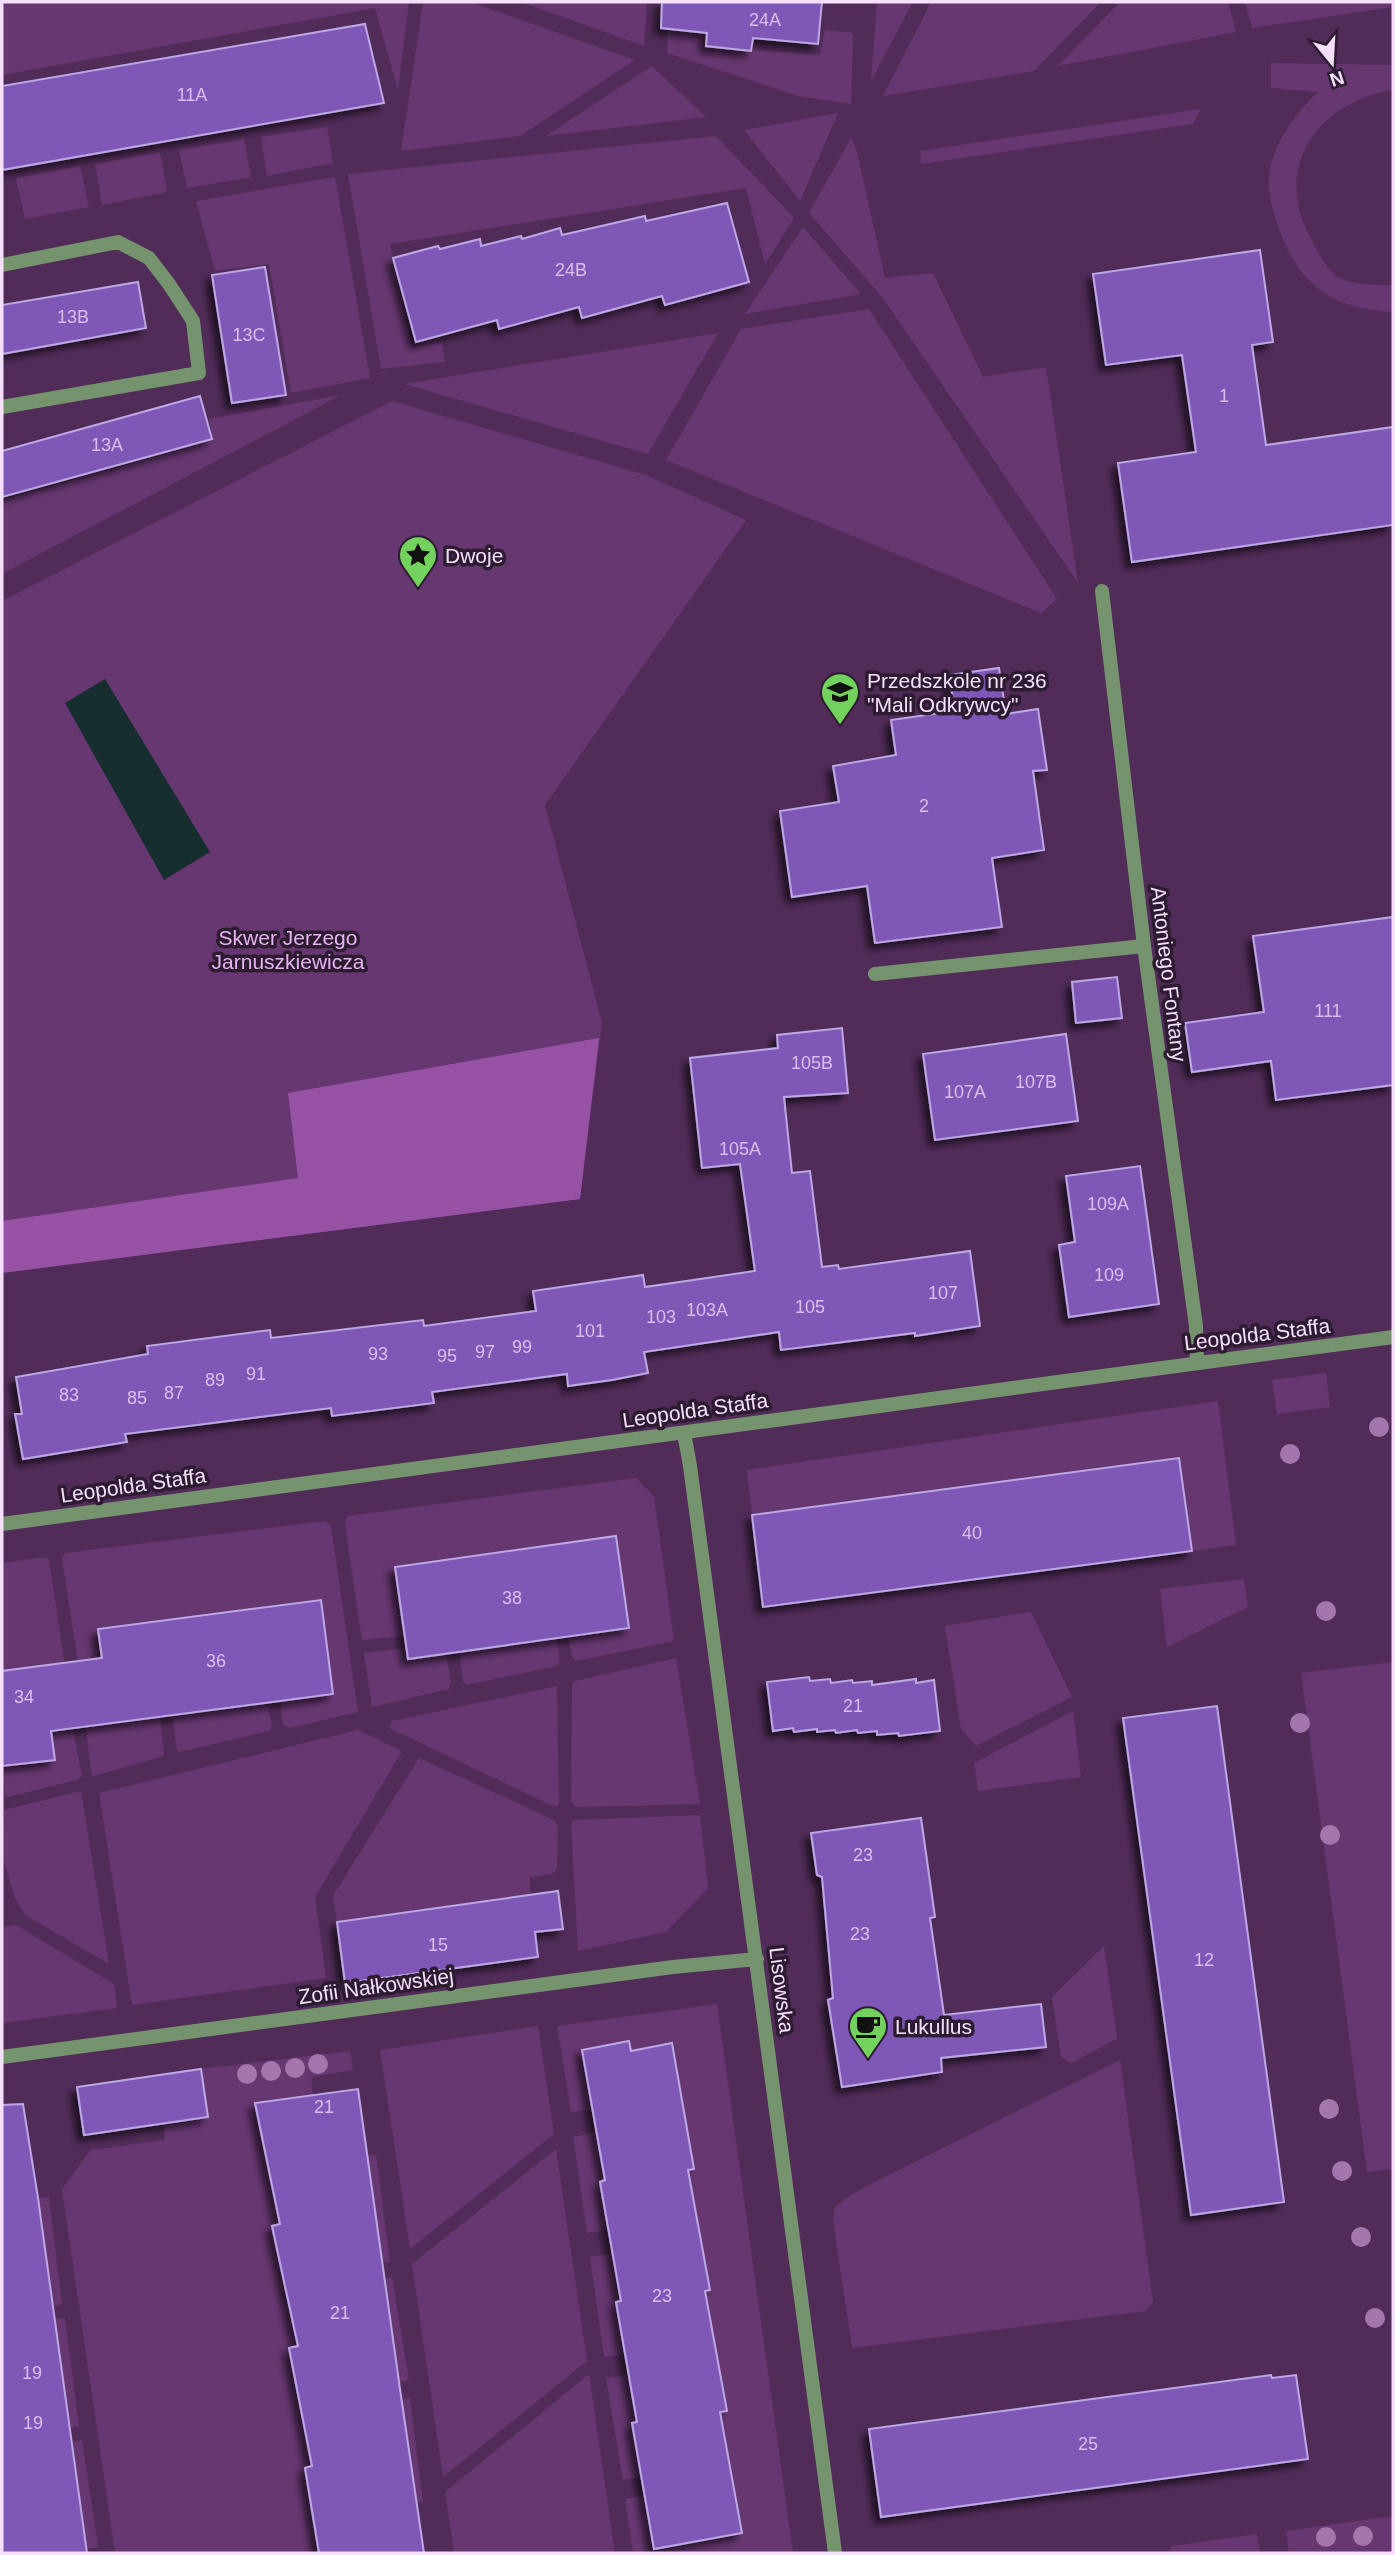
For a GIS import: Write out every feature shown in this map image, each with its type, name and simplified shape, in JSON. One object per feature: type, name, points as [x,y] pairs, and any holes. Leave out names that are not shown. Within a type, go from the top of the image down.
[{"type":"street","points":[[2,265],[118,242],[149,258],[193,321],[199,373],[2,407]]},
{"type":"street","name":"Antoniego Fontany","points":[[1101,591],[1144,946],[1196,1325],[1197,1363]]},
{"type":"street","points":[[875,974],[1144,946]]},
{"type":"street","name":"Leopolda Staffa","points":[[2,1524],[1393,1337]]},
{"type":"street","name":"Lisowska","points":[[684,1433],[691,1466],[835,2553]]},
{"type":"street","name":"Zofii Nałkowskiej","points":[[2,2057],[673,1967],[757,1959]]},
{"type":"green space","points":[[2,2],[409,2],[398,90],[375,8],[2,75]]},
{"type":"green space","points":[[423,2],[470,2],[635,60],[520,136],[401,151]]},
{"type":"green space","points":[[521,2],[647,2],[644,46]]},
{"type":"green space","points":[[668,2],[711,2],[706,46],[820,55],[825,30],[853,33],[851,104],[798,96],[667,53]]},
{"type":"green space","points":[[877,2],[913,2],[871,81]]},
{"type":"green space","points":[[931,2],[1101,2],[1034,71],[883,96]]},
{"type":"green space","points":[[1120,2],[1228,2],[1236,32],[1058,66]]},
{"type":"green space","points":[[1245,2],[1393,2],[1393,7],[1252,28]]},
{"type":"green space","points":[[1271,63],[1393,65],[1393,90],[1366,97],[1343,108],[1324,123],[1309,142],[1300,163],[1296,187],[1300,212],[1311,239],[1327,266],[1335,275],[1351,282],[1393,285],[1393,312],[1353,306],[1337,300],[1309,280],[1288,250],[1272,208],[1270,171],[1284,134],[1318,92],[1271,88]]},
{"type":"green space","points":[[652,66],[706,117],[546,136]]},
{"type":"green space","points":[[1201,109],[1193,124],[921,164],[920,151]]},
{"type":"green space","points":[[838,113],[800,201],[744,130]]},
{"type":"green space","points":[[327,127],[333,163],[267,176],[261,137]]},
{"type":"green space","points":[[716,136],[794,218],[765,264],[746,188],[390,244],[412,347],[442,343],[445,362],[381,369],[348,174]]},
{"type":"green space","points":[[851,138],[856,148],[885,278],[933,273],[983,377],[1046,367],[1078,583],[883,298],[809,213]]},
{"type":"green space","points":[[244,139],[251,177],[187,188],[179,150]]},
{"type":"green space","points":[[160,152],[167,192],[102,205],[95,164]]},
{"type":"green space","points":[[80,166],[89,207],[25,219],[16,178]]},
{"type":"green space","points":[[335,177],[370,378],[291,393],[269,264],[215,271],[196,201]]},
{"type":"green space","points":[[803,227],[861,294],[745,314]]},
{"type":"green space","points":[[869,309],[1057,599],[1041,613],[666,460],[741,329]]},
{"type":"green space","points":[[718,333],[648,454],[404,384]]},
{"type":"green space","points":[[341,395],[2,574],[2,500],[213,440],[209,419]]},
{"type":"green space","name":"Skwer Jerzego Jarnuszkiewicza","points":[[392,401],[646,475],[746,520],[545,805],[602,1023],[580,1199],[2,1273],[2,601]]},
{"type":"green space","points":[[1326,1373],[1330,1407],[1277,1414],[1272,1380]]},
{"type":"green space","points":[[1218,1401],[1236,1545],[1192,1551],[1179,1458],[752,1515],[747,1470]]},
{"type":"green space","points":[[636,1478],[654,1496],[674,1641],[576,1661],[572,1656],[568,1637],[629,1628],[616,1536],[395,1567],[405,1636],[362,1640],[345,1525],[347,1516]]},
{"type":"green space","points":[[325,1521],[331,1526],[358,1712],[289,1728],[283,1724],[280,1701],[333,1694],[321,1600],[99,1629],[109,1710],[86,1714],[62,1559],[65,1553]]},
{"type":"green space","points":[[45,1557],[49,1560],[73,1719],[43,1666],[2,1671],[2,1563]]},
{"type":"green space","points":[[1244,1579],[1248,1607],[1167,1647],[1160,1589]]},
{"type":"green space","points":[[1031,1612],[1072,1697],[976,1746],[961,1729],[945,1626]]},
{"type":"green space","points":[[556,1638],[560,1661],[556,1666],[467,1685],[463,1681],[459,1652]]},
{"type":"green space","points":[[407,1648],[408,1659],[446,1654],[451,1682],[449,1689],[372,1707],[364,1653]]},
{"type":"green space","points":[[676,1658],[700,1804],[576,1807],[571,1802],[572,1685],[575,1681]]},
{"type":"green space","points":[[1393,1662],[1393,2169],[1367,2172],[1301,1673]]},
{"type":"green space","points":[[557,1686],[559,1804],[555,1807],[389,1728],[392,1721]]},
{"type":"green space","points":[[267,1702],[272,1727],[269,1731],[180,1752],[177,1750],[172,1715]]},
{"type":"green space","points":[[1073,1711],[1081,1777],[978,1791],[974,1763]]},
{"type":"green space","points":[[160,1716],[164,1756],[94,1776],[91,1774],[86,1727]]},
{"type":"green space","points":[[358,1730],[402,1751],[315,1897],[326,1978],[132,2005],[99,1793]]},
{"type":"green space","points":[[73,1731],[82,1776],[77,1780],[8,1797],[5,1794],[2,1766],[51,1732]]},
{"type":"green space","points":[[419,1758],[554,1820],[558,1827],[557,1869],[552,1874],[530,1877],[530,1896],[337,1922],[333,1896]]},
{"type":"green space","points":[[81,1791],[109,1964],[25,1915],[15,1898],[2,1856],[4,1810]]},
{"type":"green space","points":[[700,1815],[708,1888],[666,1932],[578,1951],[571,1824],[574,1820]]},
{"type":"green space","points":[[16,1925],[114,1984],[117,2008],[2,2023],[2,1927]]},
{"type":"green space","points":[[1104,1946],[1117,2039],[1071,2063],[1061,2057],[1052,1997]]},
{"type":"green space","points":[[717,2004],[793,2553],[633,2553],[625,2499],[644,2495],[654,2548],[742,2533],[719,2413],[726,2411],[702,2292],[710,2289],[686,2170],[694,2168],[672,2044],[631,2051],[629,2041],[593,2109],[571,2112],[557,2026]]},
{"type":"green space","points":[[538,2026],[554,2134],[410,2249],[380,2050]]},
{"type":"green space","points":[[350,2051],[353,2070],[311,2077],[313,2096],[280,2224],[272,2226],[298,2346],[289,2348],[312,2466],[305,2468],[319,2553],[115,2553],[62,2189],[91,2150],[165,2140],[163,2123],[208,2117],[201,2069]]},
{"type":"green space","points":[[1120,2060],[1153,2302],[1146,2311],[852,2348],[833,2220],[835,2208],[846,2198],[874,2182]]},
{"type":"green space","points":[[596,2132],[605,2180],[600,2182],[609,2230],[587,2233],[573,2137]]},
{"type":"green space","points":[[556,2149],[587,2361],[443,2477],[412,2264]]},
{"type":"green space","points":[[376,2154],[390,2262],[382,2262],[368,2156]]},
{"type":"green space","points":[[49,2197],[62,2304],[53,2307],[38,2198]]},
{"type":"green space","points":[[612,2253],[621,2301],[616,2303],[626,2354],[604,2357],[590,2257]]},
{"type":"green space","points":[[392,2277],[409,2380],[399,2382],[385,2279]]},
{"type":"green space","points":[[65,2318],[79,2426],[70,2428],[55,2319]]},
{"type":"green space","points":[[589,2374],[615,2553],[454,2553],[445,2492]]},
{"type":"green space","points":[[629,2375],[637,2422],[633,2423],[642,2477],[623,2480],[606,2378]]},
{"type":"green space","points":[[410,2398],[423,2502],[416,2503],[402,2399]]},
{"type":"green space","points":[[82,2440],[98,2547],[86,2549],[72,2442]]},
{"type":"green space","points":[[1393,2516],[1393,2553],[1289,2553],[1286,2531]]},
{"type":"green space","points":[[1257,2534],[1260,2553],[1169,2553],[1172,2546]]},
{"type":"shaded area","points":[[105,679],[210,852],[164,880],[65,703]]},
{"type":"shaded area","points":[[599,1038],[580,1199],[2,1273],[2,1221],[298,1178],[288,1093]]},
{"type":"building","points":[[662,2],[822,2],[818,44],[753,38],[751,51],[706,46],[707,33],[661,28]]},
{"type":"building","points":[[365,24],[384,103],[2,170],[2,86]]},
{"type":"building","points":[[727,203],[749,282],[665,305],[662,296],[582,318],[579,307],[499,329],[497,320],[416,342],[393,258],[438,246],[440,249],[480,239],[481,246],[521,236],[522,239],[560,228],[562,235],[645,216],[646,221]]},
{"type":"building","points":[[1260,250],[1273,342],[1252,345],[1266,445],[1393,427],[1393,525],[1132,562],[1118,463],[1196,452],[1182,355],[1106,365],[1093,274]]},
{"type":"building","points":[[265,267],[286,395],[232,403],[212,275]]},
{"type":"building","points":[[138,282],[146,328],[2,354],[2,305]]},
{"type":"building","points":[[200,396],[212,439],[2,497],[2,451]]},
{"type":"building","points":[[999,668],[1006,714],[1038,709],[1047,770],[1033,771],[1044,850],[992,858],[1002,927],[875,943],[867,886],[792,897],[780,811],[839,802],[833,766],[896,755],[891,720],[955,711],[949,675]]},
{"type":"building","points":[[1393,917],[1393,1085],[1276,1100],[1271,1061],[1192,1072],[1185,1023],[1264,1012],[1253,936]]},
{"type":"building","points":[[1117,977],[1122,1018],[1076,1023],[1072,982]]},
{"type":"building","points":[[842,1028],[848,1093],[784,1097],[792,1173],[810,1171],[822,1267],[838,1265],[839,1269],[970,1251],[980,1326],[915,1336],[915,1333],[781,1350],[779,1332],[644,1352],[648,1373],[612,1380],[568,1386],[567,1374],[432,1392],[434,1403],[332,1416],[331,1408],[125,1434],[127,1442],[23,1459],[15,1414],[22,1414],[16,1377],[148,1354],[147,1346],[270,1330],[271,1338],[423,1320],[424,1326],[536,1311],[533,1291],[643,1275],[645,1287],[755,1271],[740,1164],[702,1168],[690,1058],[778,1048],[777,1035]]},
{"type":"building","points":[[1066,1034],[1078,1121],[935,1140],[923,1054]]},
{"type":"building","points":[[1140,1166],[1159,1304],[1069,1317],[1059,1245],[1075,1242],[1066,1176]]},
{"type":"building","points":[[1179,1458],[1192,1551],[763,1607],[752,1515]]},
{"type":"building","points":[[616,1536],[629,1628],[408,1659],[395,1567]]},
{"type":"building","points":[[321,1600],[333,1694],[51,1731],[55,1760],[2,1766],[2,1671],[102,1658],[98,1629]]},
{"type":"building","points":[[809,1677],[810,1681],[830,1679],[831,1683],[872,1681],[872,1685],[916,1679],[916,1683],[934,1680],[940,1731],[899,1736],[898,1733],[877,1735],[877,1731],[858,1733],[857,1730],[836,1733],[835,1730],[817,1732],[817,1729],[794,1732],[793,1728],[773,1731],[767,1682]]},
{"type":"building","points":[[1217,1706],[1284,2202],[1191,2215],[1123,1718]]},
{"type":"building","points":[[921,1818],[935,1917],[930,1918],[944,2015],[1041,2004],[1046,2047],[941,2058],[942,2072],[842,2087],[828,2000],[833,1998],[822,1877],[817,1875],[811,1833]]},
{"type":"building","points":[[558,1891],[563,1929],[535,1932],[538,1957],[345,1983],[337,1922]]},
{"type":"building","points":[[629,2041],[631,2051],[672,2043],[694,2169],[688,2170],[710,2290],[705,2291],[727,2411],[720,2412],[742,2533],[654,2549],[632,2423],[637,2422],[616,2302],[621,2301],[600,2182],[605,2180],[582,2050]]},
{"type":"building","points":[[201,2069],[208,2117],[84,2135],[77,2087]]},
{"type":"building","points":[[358,2089],[424,2553],[319,2553],[305,2468],[312,2466],[289,2348],[298,2346],[272,2226],[280,2224],[255,2103]]},
{"type":"building","points":[[23,2104],[87,2553],[2,2553],[2,2105]]},
{"type":"building","points":[[1271,2375],[1272,2378],[1296,2375],[1308,2459],[881,2517],[869,2429]]},
{"type":"place","name":"Dwoje","points":[[418,589]]},
{"type":"place","name":"Przedszkole nr 236 \"Mali Odkrywcy\"","points":[[840,726]]},
{"type":"place","name":"Lukullus","points":[[868,2060]]}]
